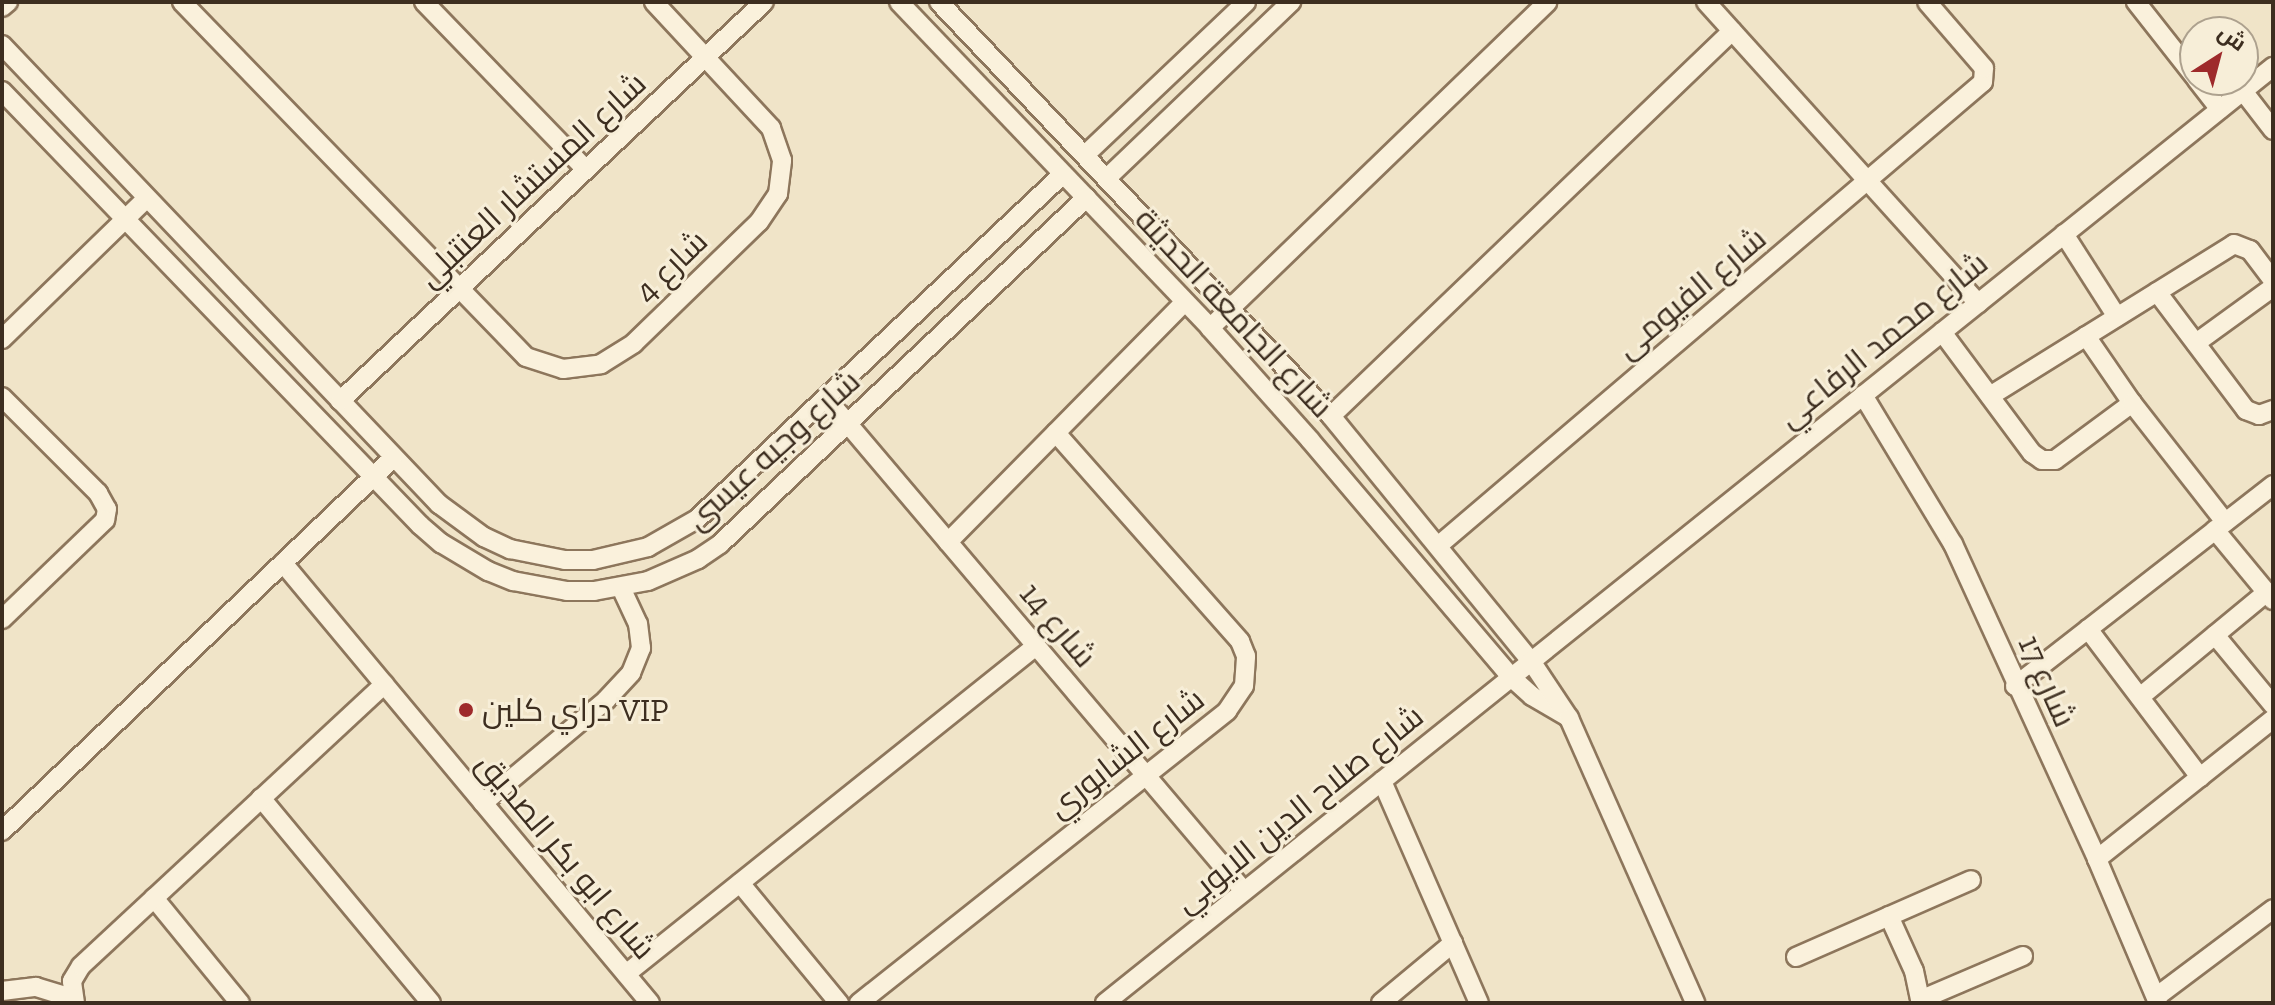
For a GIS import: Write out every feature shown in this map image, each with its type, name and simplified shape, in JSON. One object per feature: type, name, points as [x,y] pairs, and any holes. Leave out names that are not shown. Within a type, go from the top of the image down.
[{"type":"street","points":[[2,7],[8,2]]},
{"type":"street","name":"شارع 4","points":[[182,2],[526,357],[563,369],[601,364],[634,343],[759,222],[778,194],[782,160],[771,128],[654,2]]},
{"type":"street","points":[[424,2],[586,170]]},
{"type":"street","name":"شارع المستشار العنتبلي","points":[[340,401],[764,2]]},
{"type":"street","name":"شارع الجامعة الحديثة","points":[[899,2],[1210,328],[1310,440],[1511,677],[1532,696],[1569,718]]},
{"type":"street","name":"شارع الجامعة الحديثة","points":[[939,2],[1331,416],[1531,661],[1569,718],[1695,1003]]},
{"type":"street","points":[[1085,155],[1246,2]]},
{"type":"street","points":[[1107,178],[1291,2]]},
{"type":"street","points":[[1210,328],[1547,2]]},
{"type":"street","points":[[1706,2],[1978,303]]},
{"type":"street","name":"شارع الفيومى","points":[[1439,545],[1981,85],[1986,75],[1984,68],[1927,2]]},
{"type":"street","points":[[2136,2],[2179,57]]},
{"type":"street","points":[[1331,416],[1732,31]]},
{"type":"street","name":"شارع وجيه عيسى","points":[[2,45],[439,504],[484,537],[537,556],[593,560],[648,547],[674,535],[718,501],[1063,174]]},
{"type":"street","name":"شارع وجيه عيسى","points":[[2,91],[372,478],[441,543],[488,571],[513,581],[567,591],[621,588],[673,572],[720,544],[1086,198]]},
{"type":"street","points":[[2210,96],[2220,109]]},
{"type":"street","name":"شارع محمد الرفاعي","points":[[1531,661],[2237,96]]},
{"type":"street","points":[[2247,96],[2273,130]]},
{"type":"street","points":[[2,339],[147,198]]},
{"type":"street","points":[[2064,234],[2117,317]]},
{"type":"street","points":[[1990,396],[2234,244],[2250,250],[2273,281]]},
{"type":"street","points":[[2196,343],[2273,287]]},
{"type":"street","points":[[2157,292],[2246,410],[2259,415],[2273,410]]},
{"type":"street","points":[[948,542],[1185,302]]},
{"type":"street","points":[[1942,332],[2032,453],[2049,461],[2132,403]]},
{"type":"street","points":[[2086,336],[2270,596],[2215,635],[2140,697]]},
{"type":"street","name":"شارع 17","points":[[1863,395],[1947,533],[2097,859],[2157,1000]]},
{"type":"street","points":[[2,397],[98,493],[107,509],[105,520],[2,619]]},
{"type":"street","name":"شارع 14","points":[[826,398],[1244,891]]},
{"type":"street","name":"شارع الشابوري","points":[[859,1003],[1238,700],[1247,671],[1246,656],[1240,641],[1056,433]]},
{"type":"street","points":[[2,831],[393,458]]},
{"type":"street","points":[[2015,686],[2273,485]]},
{"type":"street","name":"شارع ابو بكر الصديق","points":[[283,563],[650,1003]]},
{"type":"street","points":[[483,803],[606,700],[631,673],[641,648],[638,624],[621,588]]},
{"type":"street","points":[[2088,629],[2200,777]]},
{"type":"street","points":[[2215,635],[2273,705]]},
{"type":"street","points":[[626,974],[1036,646]]},
{"type":"street","name":"شارع صلاح الدين الايوبي","points":[[1105,1003],[1531,661]]},
{"type":"street","points":[[2,991],[36,987],[74,1000],[76,973],[384,684]]},
{"type":"street","points":[[2097,859],[2273,719]]},
{"type":"street","points":[[1382,781],[1479,1003]]},
{"type":"street","points":[[261,798],[431,1003]]},
{"type":"street","points":[[1796,957],[1971,880]]},
{"type":"street","points":[[740,883],[839,1003]]},
{"type":"street","points":[[154,898],[240,1003]]},
{"type":"street","points":[[2157,1000],[2273,909]]},
{"type":"street","points":[[1889,916],[1914,971],[1921,1001],[2023,956]]},
{"type":"street","points":[[1381,1003],[1453,943]]},
{"type":"place","name":"دراي كلين VIP","points":[[466,710]]}]
